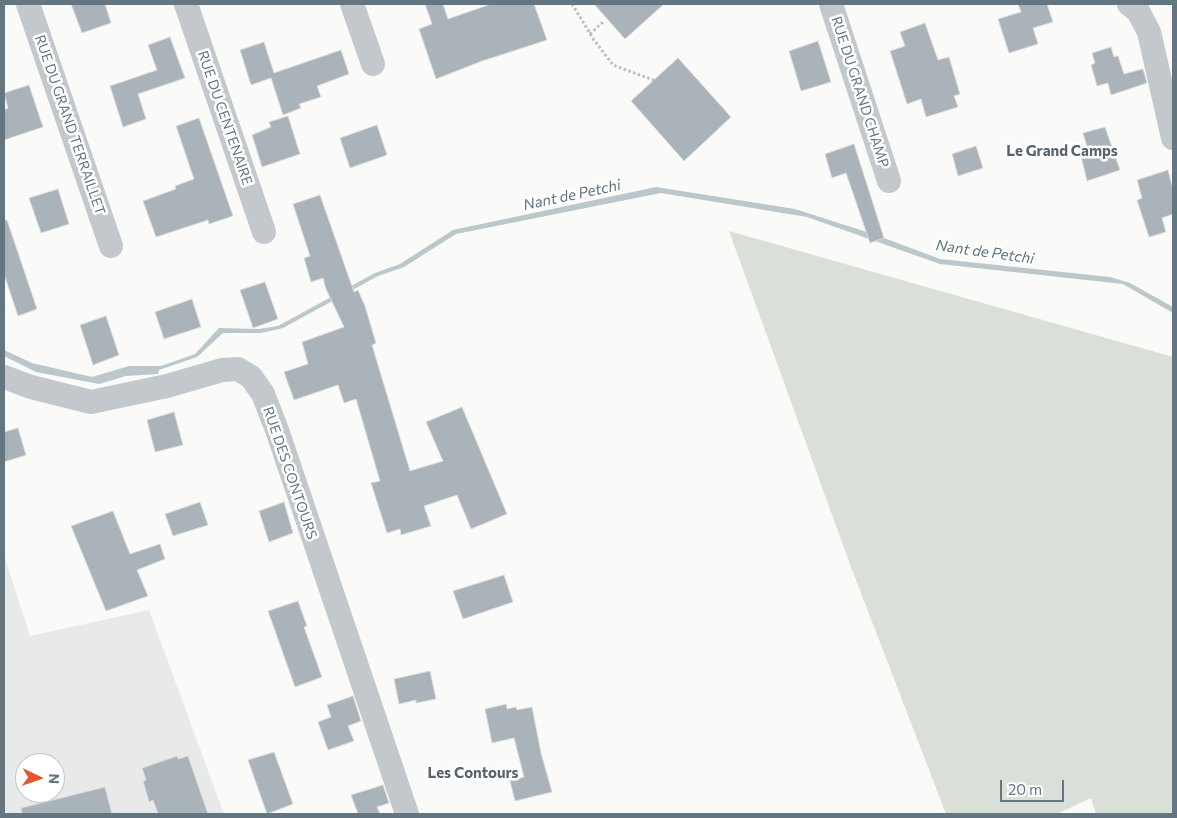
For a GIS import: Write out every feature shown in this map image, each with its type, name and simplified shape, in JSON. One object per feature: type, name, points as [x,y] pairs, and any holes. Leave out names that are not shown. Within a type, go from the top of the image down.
[{"type":"street","name":"RUE DU GRAND TERRAILLET","points":[[28,4],[111,246]]},
{"type":"street","name":"RUE DU CENTENAIRE","points":[[186,4],[264,232]]},
{"type":"street","points":[[352,4],[373,64]]},
{"type":"street","name":"RUE DU GRAND CHAMP","points":[[830,4],[889,180]]},
{"type":"street","points":[[1129,4],[1138,11],[1149,32],[1173,138]]},
{"type":"street","name":"RUE DES CONTOURS","points":[[4,377],[91,402],[166,386],[222,370],[238,369],[251,378],[263,394],[277,430],[407,814]]},
{"type":"path","points":[[572,4],[590,34],[613,65],[656,81]]},
{"type":"path","points":[[590,34],[603,22]]},
{"type":"shaded area","points":[[656,187],[795,209],[876,235],[940,259],[1110,277],[1130,283],[1173,307],[1173,313],[1123,284],[940,264],[807,217],[661,193],[456,234],[404,267],[378,276],[283,328],[261,333],[223,333],[197,357],[159,370],[158,374],[126,376],[99,384],[36,372],[4,356],[4,350],[32,363],[92,377],[129,366],[161,366],[195,354],[219,328],[259,329],[278,326],[375,273],[400,264],[453,230]]},
{"type":"shaded area","points":[[729,231],[1173,357],[1173,814],[1096,814],[1091,798],[1057,814],[946,814],[851,567]]},
{"type":"shaded area","points":[[4,555],[30,636],[149,610],[224,814],[4,814]]},
{"type":"building","points":[[71,4],[105,4],[111,23],[82,33]]},
{"type":"building","points":[[425,4],[443,4],[448,19],[491,4],[534,4],[547,40],[482,61],[436,79],[419,29],[432,24]]},
{"type":"building","points":[[594,4],[664,4],[625,39]]},
{"type":"building","points":[[1018,4],[1047,4],[1053,22],[1033,28],[1038,44],[1009,53],[998,19],[1021,12]]},
{"type":"building","points":[[925,23],[938,60],[949,57],[960,94],[954,96],[958,107],[926,117],[921,99],[907,104],[890,51],[905,46],[900,32]]},
{"type":"building","points":[[170,37],[185,78],[138,94],[146,119],[123,127],[110,86],[157,70],[148,45]]},
{"type":"building","points":[[818,41],[831,82],[801,91],[789,51]]},
{"type":"building","points":[[264,42],[274,73],[341,50],[349,74],[317,86],[321,97],[299,104],[301,108],[283,115],[271,78],[251,85],[240,50]]},
{"type":"building","points":[[1111,47],[1114,57],[1118,56],[1124,74],[1143,69],[1147,83],[1111,95],[1108,83],[1097,86],[1091,65],[1095,63],[1092,53]]},
{"type":"building","points":[[678,58],[731,117],[684,161],[631,101]]},
{"type":"building","points":[[29,85],[43,127],[4,140],[4,110],[8,108],[4,93]]},
{"type":"building","points":[[288,116],[300,154],[262,167],[252,135],[271,127],[269,122]]},
{"type":"building","points":[[199,118],[233,216],[209,224],[208,220],[156,237],[143,201],[176,189],[175,186],[194,179],[176,126]]},
{"type":"building","points":[[377,125],[387,155],[350,168],[340,138]]},
{"type":"building","points":[[1105,127],[1120,170],[1087,181],[1081,156],[1089,153],[1083,133]]},
{"type":"building","points":[[854,144],[884,238],[870,243],[846,173],[832,178],[825,154]]},
{"type":"building","points":[[976,146],[983,168],[958,176],[952,154]]},
{"type":"building","points":[[1168,170],[1173,189],[1173,214],[1162,218],[1166,232],[1149,237],[1137,200],[1142,198],[1137,180]]},
{"type":"building","points":[[58,189],[69,224],[41,233],[29,198]]},
{"type":"building","points":[[320,195],[354,292],[358,290],[365,306],[376,343],[372,345],[410,471],[443,461],[426,422],[462,407],[507,514],[471,529],[457,495],[424,506],[431,526],[401,535],[400,529],[387,533],[371,483],[380,481],[356,399],[344,403],[338,385],[294,400],[284,372],[308,364],[302,342],[344,327],[326,289],[323,278],[311,282],[304,258],[310,256],[293,204]]},
{"type":"building","points":[[4,220],[7,220],[37,309],[18,316],[4,274]]},
{"type":"building","points":[[265,282],[278,319],[253,328],[240,290]]},
{"type":"building","points":[[192,299],[201,327],[164,339],[155,312]]},
{"type":"building","points":[[106,316],[119,355],[93,365],[80,325]]},
{"type":"building","points":[[174,412],[183,445],[155,452],[147,420]]},
{"type":"building","points":[[18,428],[26,455],[4,462],[4,432]]},
{"type":"building","points":[[200,502],[208,525],[173,536],[165,514]]},
{"type":"building","points":[[284,502],[293,533],[269,542],[259,511]]},
{"type":"building","points":[[113,511],[130,554],[160,544],[165,559],[137,570],[148,596],[106,611],[71,526]]},
{"type":"building","points":[[504,575],[513,602],[463,619],[453,591]]},
{"type":"building","points":[[298,601],[307,626],[304,627],[322,677],[295,687],[268,611]]},
{"type":"building","points":[[430,671],[436,699],[416,703],[416,700],[399,704],[394,679]]},
{"type":"building","points":[[353,696],[361,721],[348,726],[354,741],[328,750],[318,722],[331,717],[327,705]]},
{"type":"building","points":[[506,704],[507,709],[516,707],[517,710],[532,707],[541,753],[552,792],[515,801],[510,781],[524,777],[514,738],[492,743],[485,709]]},
{"type":"building","points":[[274,752],[293,804],[267,814],[248,760]]},
{"type":"building","points":[[177,756],[178,759],[188,756],[208,814],[158,814],[153,800],[149,802],[143,781],[146,780],[142,768]]},
{"type":"building","points":[[383,785],[389,803],[377,807],[380,814],[358,814],[351,795]]},
{"type":"building","points":[[105,787],[112,814],[22,814],[21,808],[41,803],[65,803],[65,797]]},
{"type":"district","name":"Le Grand Camps","points":[[1062,151]]},
{"type":"district","name":"Les Contours","points":[[473,773]]},
{"type":"water label","name":"Nant de Petchi","points":[[572,195]]},
{"type":"water label","name":"Nant de Petchi","points":[[985,252]]}]
